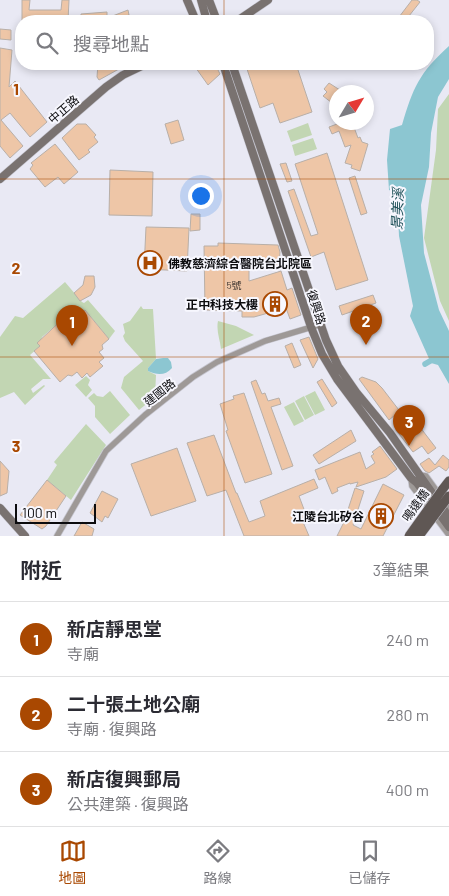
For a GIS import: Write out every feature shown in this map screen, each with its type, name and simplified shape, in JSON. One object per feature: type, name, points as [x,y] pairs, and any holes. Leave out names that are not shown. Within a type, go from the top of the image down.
[{"type":"main road","points":[[187,0],[193,15]]},
{"type":"main road","points":[[200,0],[206,15]]},
{"type":"main road","points":[[210,0],[215,15]]},
{"type":"main road","points":[[247,15],[268,0]]},
{"type":"main road","name":"中正路","points":[[0,179],[106,87],[133,70]]},
{"type":"main road","name":"復興路","points":[[225,70],[311,327],[322,354],[337,379],[449,527]]},
{"type":"main road","name":"復興路","points":[[234,70],[326,340],[338,366],[356,392],[390,433],[449,517]]},
{"type":"main road","points":[[446,493],[449,481]]},
{"type":"main road","name":"鳴遠橋","points":[[408,536],[446,493]]},
{"type":"main road","name":"鳴遠橋","points":[[419,536],[446,493]]},
{"type":"main road","points":[[0,508],[24,536]]},
{"type":"street","name":"建國路","points":[[57,536],[106,451],[145,416],[196,375],[217,362],[256,344],[322,324]]},
{"type":"street","points":[[420,475],[426,476],[449,508]]},
{"type":"street","points":[[411,478],[412,486],[449,536]]},
{"type":"green space","points":[[449,94],[449,321],[440,301],[424,238],[436,150],[438,109]]},
{"type":"green space","points":[[308,123],[312,135],[291,142],[287,131]]},
{"type":"green space","points":[[313,138],[317,149],[295,156],[292,145]]},
{"type":"green space","points":[[65,282],[82,302],[84,303],[88,300],[115,331],[109,339],[85,310],[79,315],[75,311],[68,315],[42,337],[40,346],[30,355],[51,379],[43,379],[31,389],[33,393],[45,386],[25,405],[14,392],[0,398],[0,337],[15,316],[23,318]]},
{"type":"green space","points":[[141,306],[143,309],[153,309],[156,359],[148,368],[148,371],[156,375],[155,397],[139,410],[121,388],[124,377],[143,361],[125,341],[123,336],[125,333],[123,324],[130,321]]},
{"type":"green space","points":[[218,321],[236,326],[254,335],[221,349]]},
{"type":"green space","points":[[86,376],[90,380],[88,385],[92,390],[86,397],[75,385]]},
{"type":"green space","points":[[110,391],[130,415],[110,434],[95,417],[95,406],[88,398],[94,393],[97,396],[103,397]]},
{"type":"green space","points":[[315,391],[325,410],[315,415],[305,396]]},
{"type":"green space","points":[[304,396],[314,415],[305,420],[295,401]]},
{"type":"green space","points":[[294,402],[304,421],[294,426],[284,407]]},
{"type":"green space","points":[[86,424],[106,445],[71,500],[47,480],[57,465],[54,462]]},
{"type":"water","points":[[449,46],[449,79],[438,97],[431,133],[429,167],[421,205],[424,253],[439,310],[449,331],[449,384],[438,365],[431,363],[410,316],[413,306],[399,236],[397,193],[389,190],[387,160],[390,129],[402,125],[418,82],[427,70],[434,70],[434,62]]},
{"type":"water","points":[[168,358],[171,362],[172,368],[169,371],[161,374],[148,371],[148,368],[156,359]]},
{"type":"building","points":[[22,0],[30,0],[29,10],[61,10],[62,0],[69,0],[68,15],[22,15]]},
{"type":"building","points":[[412,0],[420,2],[410,15],[401,15]]},
{"type":"building","points":[[128,10],[129,15],[115,15]]},
{"type":"building","points":[[107,12],[107,15],[81,14]]},
{"type":"building","points":[[0,29],[11,30],[11,40],[0,39]]},
{"type":"building","points":[[0,48],[12,50],[9,87],[15,81],[47,122],[30,137],[10,113],[1,120],[23,146],[10,158],[0,146]]},
{"type":"building","points":[[98,70],[117,70],[99,80],[97,77]]},
{"type":"building","points":[[197,70],[218,70],[220,74],[208,85]]},
{"type":"building","points":[[247,70],[298,70],[312,112],[280,123],[273,103],[260,108]]},
{"type":"building","points":[[329,83],[332,85],[329,85],[329,101],[323,96],[327,92],[324,89]]},
{"type":"building","points":[[178,120],[184,140],[171,144],[165,124]]},
{"type":"building","points":[[77,124],[86,124],[96,135],[94,137],[98,142],[88,150],[90,152],[79,160],[62,138]]},
{"type":"building","points":[[330,130],[355,130],[358,138],[360,137],[362,142],[368,144],[360,171],[351,168],[352,165],[345,163],[351,145],[345,147],[339,131],[332,134]]},
{"type":"building","points":[[55,144],[78,172],[64,184],[58,177],[45,187],[30,169],[33,165],[31,163]]},
{"type":"building","points":[[327,153],[368,280],[336,290],[324,252],[311,257],[288,191],[294,189],[311,236],[318,234],[295,164]]},
{"type":"building","points":[[286,163],[292,181],[287,182],[280,164]]},
{"type":"building","points":[[110,170],[153,172],[152,216],[109,215]]},
{"type":"building","points":[[355,176],[367,213],[361,215],[349,178]]},
{"type":"building","points":[[191,214],[200,214],[200,230],[190,231]]},
{"type":"building","points":[[146,227],[189,228],[187,271],[144,269]]},
{"type":"building","points":[[218,243],[278,245],[280,252],[279,267],[249,265],[249,281],[281,271],[287,290],[292,288],[301,315],[290,319],[286,308],[254,317],[242,317],[242,311],[205,310],[204,246],[218,246]]},
{"type":"building","points":[[85,276],[94,276],[95,287],[91,295],[80,301],[74,293],[83,285]]},
{"type":"building","points":[[373,295],[376,303],[342,315],[339,306]]},
{"type":"building","points":[[85,310],[109,339],[102,345],[103,349],[99,352],[104,358],[99,362],[103,366],[90,377],[87,373],[82,378],[77,372],[72,376],[68,375],[60,382],[34,351],[40,346],[37,343],[68,314],[69,316],[76,311],[79,315]]},
{"type":"building","points":[[309,337],[318,359],[313,368],[300,340]]},
{"type":"building","points":[[292,343],[301,365],[294,368],[285,346]]},
{"type":"building","points":[[362,377],[376,382],[382,388],[402,414],[399,417],[395,415],[389,420],[359,379]]},
{"type":"building","points":[[322,379],[337,403],[332,407],[317,382]]},
{"type":"building","points":[[256,380],[262,394],[265,393],[268,401],[279,398],[281,404],[271,407],[293,466],[282,470],[251,382]]},
{"type":"building","points":[[244,393],[272,474],[245,483],[226,431],[228,430],[220,404],[234,399],[233,396]]},
{"type":"building","points":[[413,418],[436,448],[428,454],[422,446],[413,452],[396,430]]},
{"type":"building","points":[[351,430],[356,441],[319,464],[313,455]]},
{"type":"building","points":[[214,435],[249,522],[265,516],[260,501],[314,479],[318,488],[299,496],[308,520],[303,522],[309,536],[244,536],[226,490],[207,496],[187,443]]},
{"type":"building","points":[[380,446],[397,469],[386,477],[356,487],[358,482],[350,483],[337,488],[338,491],[332,494],[325,477],[319,480],[315,470],[360,452],[366,469],[375,463],[371,456],[374,454],[372,452]]},
{"type":"building","points":[[177,448],[196,501],[151,516],[131,464]]},
{"type":"building","points":[[443,455],[449,460],[449,467],[446,471],[439,466],[429,473],[420,464],[429,458],[435,465]]},
{"type":"building","points":[[0,461],[9,471],[7,493],[0,496]]},
{"type":"building","points":[[47,480],[66,496],[42,529],[20,515]]},
{"type":"building","name":"江陵台北矽谷","points":[[383,484],[404,495],[383,536],[337,536],[344,522],[355,488],[364,491],[353,525],[361,529]]},
{"type":"building","points":[[102,491],[118,499],[108,518],[105,516],[102,522],[90,513]]},
{"type":"building","points":[[82,522],[94,529],[92,536],[74,536]]},
{"type":"waterway","points":[[425,364],[437,357]]},
{"type":"place","name":"佛教慈濟綜合醫院台北院區","points":[[150,263]]},
{"type":"place","name":"正中科技大樓","points":[[275,304]]},
{"type":"place","name":"二十張土地公廟","points":[[366,345]]},
{"type":"place","name":"新店靜思堂","points":[[72,346]]},
{"type":"place","name":"新店復興郵局","points":[[409,446]]},
{"type":"place","name":"江陵台北矽谷","points":[[381,516]]},
{"type":"water label","name":"景美溪","points":[[397,209]]}]
